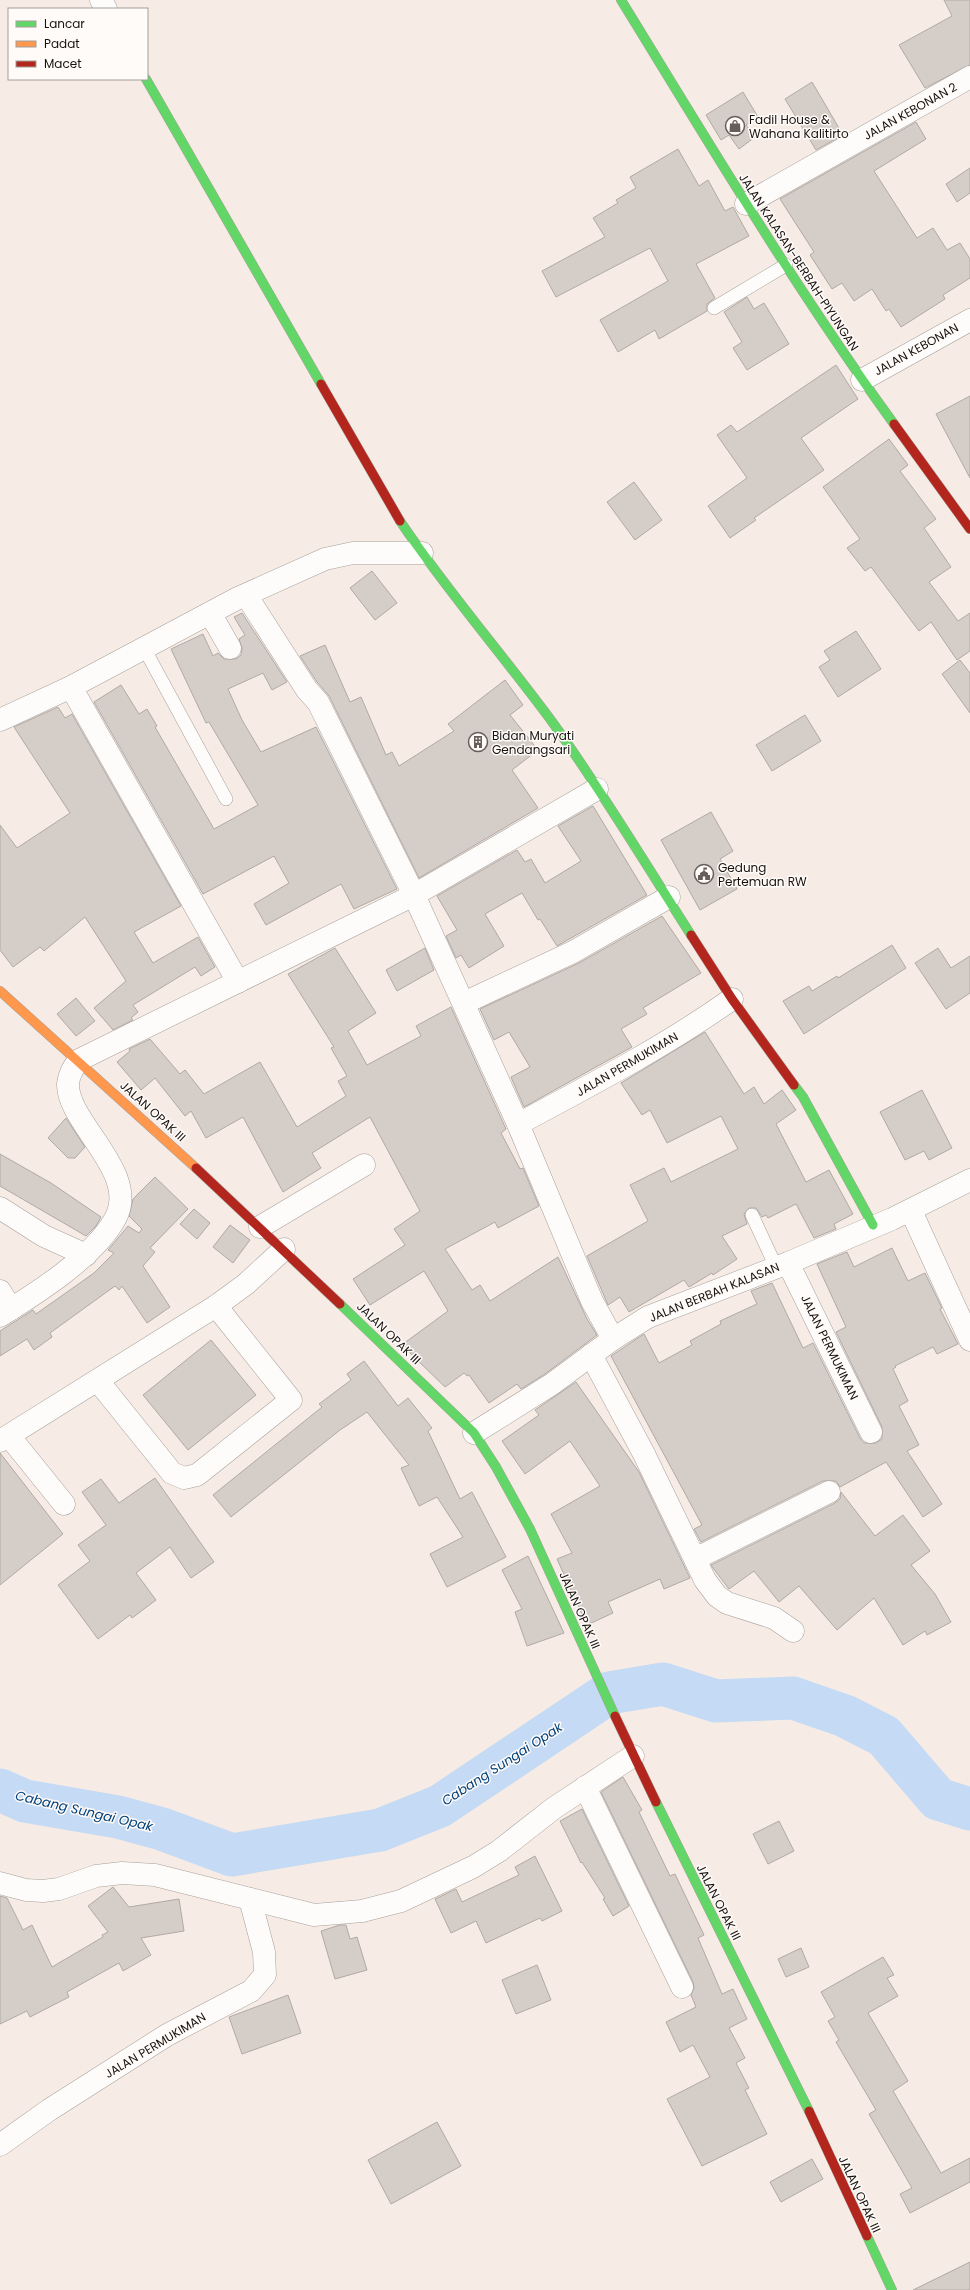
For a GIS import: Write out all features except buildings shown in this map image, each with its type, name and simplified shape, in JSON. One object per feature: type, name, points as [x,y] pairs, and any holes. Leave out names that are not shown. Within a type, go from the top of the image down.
[{"type":"street","name":"JALAN KALASAN-BERBAH-PIYUNGAN","points":[[622,0],[746,204],[786,265],[862,380],[970,529]]},
{"type":"street","name":"JALAN KEBONAN 2","points":[[746,204],[970,77]]},
{"type":"street","points":[[147,80],[374,477],[422,553],[513,669],[554,725],[669,897],[732,999],[803,1097],[873,1225]]},
{"type":"street","name":"JALAN KEBONAN","points":[[862,380],[970,320]]},
{"type":"street","points":[[0,720],[71,687],[246,595],[325,559],[354,553],[422,553]]},
{"type":"street","points":[[246,595],[307,690],[318,702],[414,895],[518,1124],[592,1301],[613,1339]]},
{"type":"street","points":[[210,613],[230,648]]},
{"type":"street","points":[[71,687],[238,982]]},
{"type":"street","points":[[4,1305],[86,1256],[116,1219],[119,1204],[119,1189],[115,1175],[100,1145],[71,1102],[68,1085],[70,1074],[79,1060],[414,895],[596,788]]},
{"type":"street","points":[[464,1003],[573,952],[669,897]]},
{"type":"street","name":"JALAN OPAK III","points":[[0,991],[79,1060],[284,1249],[474,1433],[496,1467],[530,1529],[633,1756],[786,2063],[892,2290]]},
{"type":"street","name":"JALAN PERMUKIMAN","points":[[518,1124],[623,1069],[698,1023],[732,999]]},
{"type":"street","points":[[260,1227],[364,1165]]},
{"type":"street","name":"JALAN BERBAH KALASAN","points":[[474,1433],[552,1384],[613,1339],[648,1317],[782,1265],[873,1225],[911,1211],[970,1180]]},
{"type":"street","points":[[0,1208],[44,1236],[86,1256]]},
{"type":"street","points":[[911,1211],[970,1340]]},
{"type":"street","points":[[64,1504],[4,1438],[98,1381],[216,1306],[246,1284],[284,1249]]},
{"type":"street","name":"JALAN PERMUKIMAN","points":[[782,1265],[872,1432]]},
{"type":"street","points":[[98,1381],[172,1473],[184,1478],[197,1475],[291,1400],[216,1306]]},
{"type":"street","points":[[591,1355],[644,1454],[705,1580],[717,1596],[727,1603],[774,1618],[793,1631]]},
{"type":"street","points":[[695,1559],[829,1492]]},
{"type":"street","points":[[0,1883],[26,1890],[43,1891],[59,1889],[96,1876],[122,1873],[155,1874],[314,1915],[362,1912],[401,1901],[473,1867],[499,1851],[554,1808],[633,1756]]},
{"type":"street","points":[[585,1787],[682,1987]]},
{"type":"street","name":"JALAN PERMUKIMAN","points":[[0,2145],[49,2110],[167,2035],[251,1991],[265,1975],[264,1952],[250,1899]]},
{"type":"lane","points":[[714,308],[786,265]]},
{"type":"lane","points":[[144,648],[226,800]]},
{"type":"lane","points":[[752,1215],[782,1265]]},
{"type":"waterway","name":"Cabang Sungai Opak","points":[[0,1790],[25,1801],[118,1817],[162,1829],[232,1855],[380,1830],[440,1806],[609,1693],[663,1684],[716,1701],[793,1698],[845,1716],[884,1736],[938,1799],[970,1809]]},
{"type":"traffic: fast","points":[[621,0],[787,268],[857,373],[894,424]]},
{"type":"traffic: fast","points":[[147,80],[321,384]]},
{"type":"traffic: fast","points":[[400,521],[437,573],[553,723],[606,802],[691,935]]},
{"type":"traffic: fast","points":[[794,1085],[803,1097],[873,1225]]},
{"type":"traffic: fast","points":[[340,1304],[474,1433],[496,1467],[530,1529],[615,1716]]},
{"type":"traffic: fast","points":[[656,1802],[809,2111]]},
{"type":"traffic: fast","points":[[867,2236],[892,2290]]},
{"type":"traffic: slow","points":[[0,991],[196,1168]]},
{"type":"traffic: jam","points":[[321,384],[400,521]]},
{"type":"traffic: jam","points":[[894,424],[970,529]]},
{"type":"traffic: jam","points":[[691,935],[732,999],[794,1085]]},
{"type":"traffic: jam","points":[[196,1168],[340,1304]]},
{"type":"traffic: jam","points":[[615,1716],[656,1802]]},
{"type":"traffic: jam","points":[[809,2111],[867,2236]]},
{"type":"place","name":"Fadil House & Wahana Kalitirto","points":[[735,126]]},
{"type":"place","name":"Bidan Muryati Gendangsari","points":[[478,742]]},
{"type":"place","name":"Gedung Pertemuan RW","points":[[704,874]]}]
